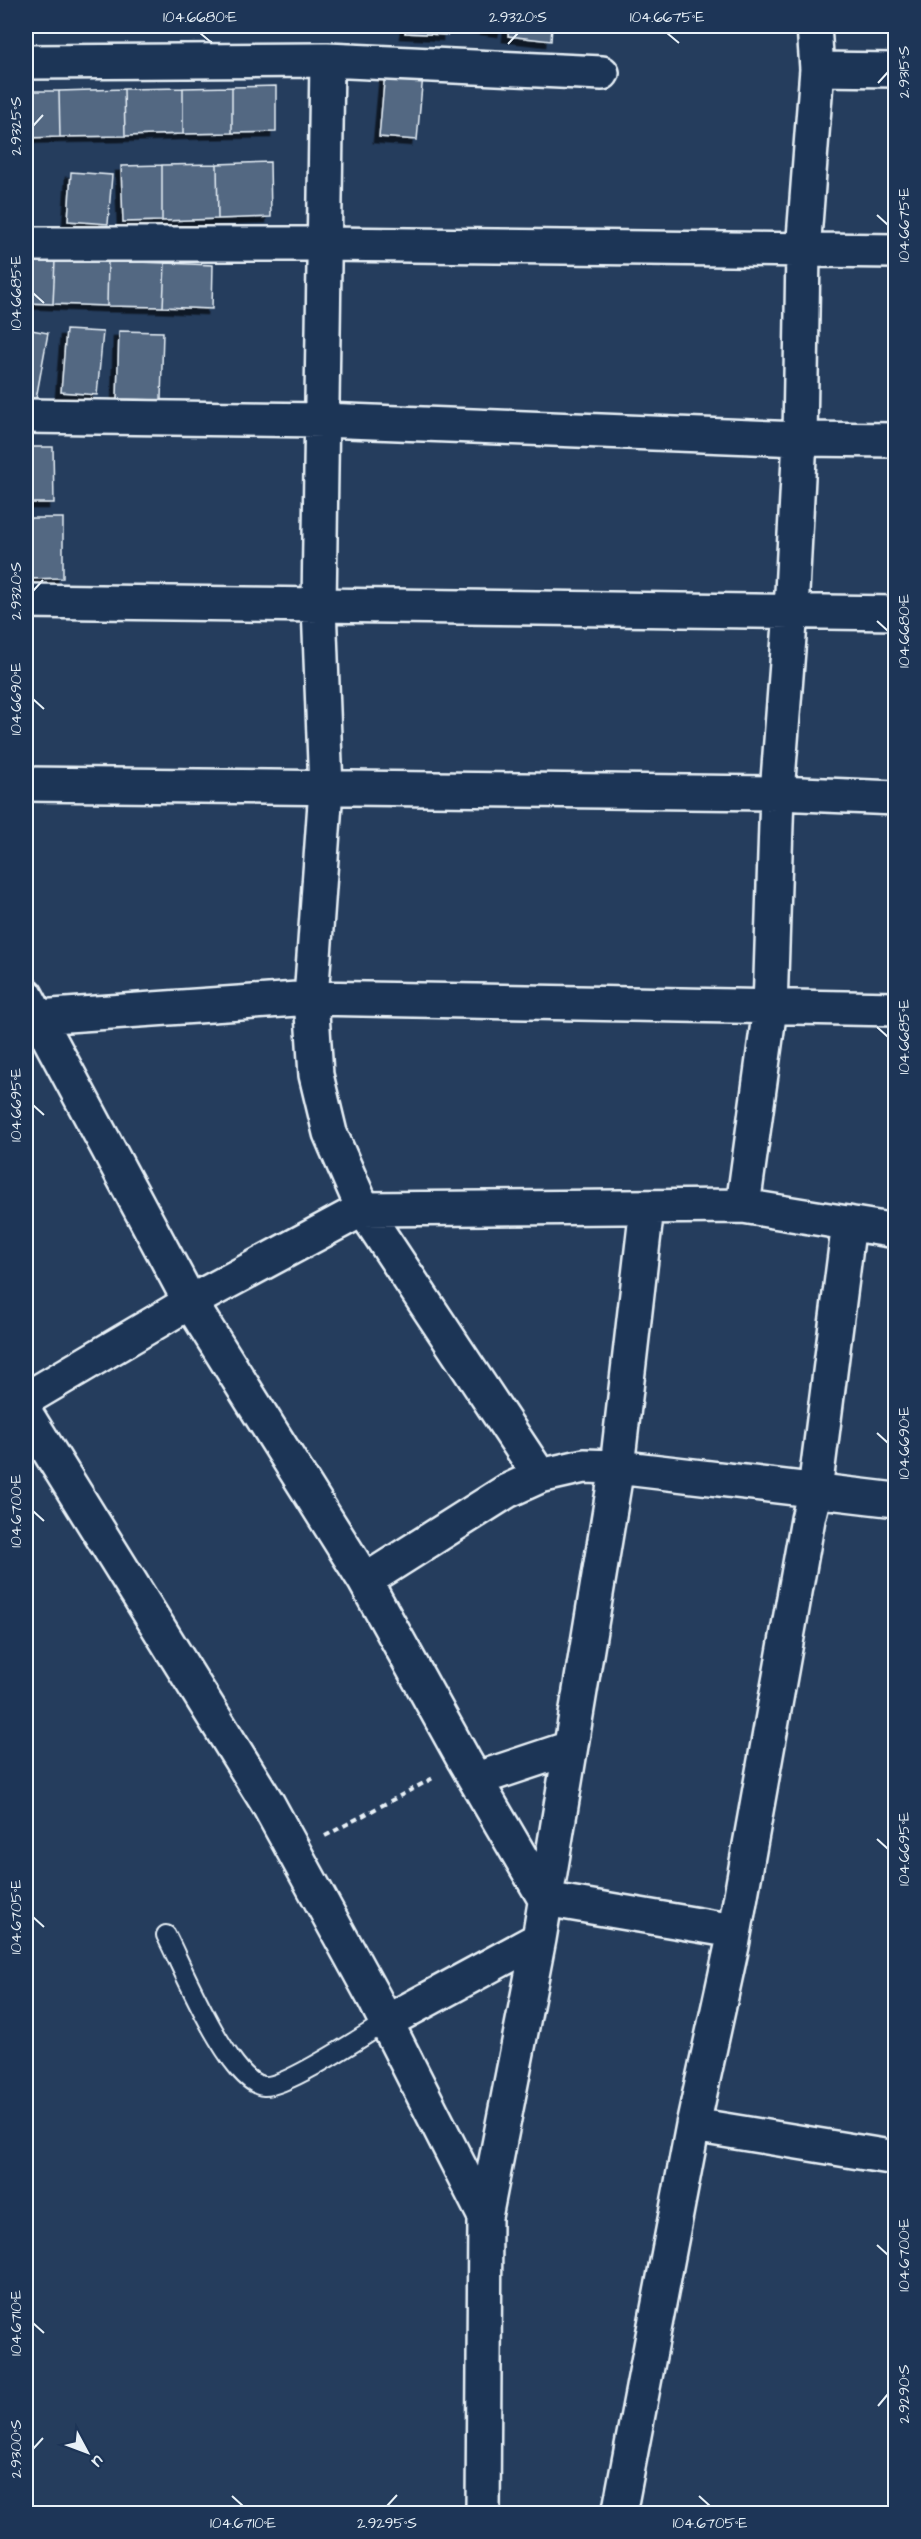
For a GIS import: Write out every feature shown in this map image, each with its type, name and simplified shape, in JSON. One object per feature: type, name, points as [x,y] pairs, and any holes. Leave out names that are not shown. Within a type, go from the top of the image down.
[{"type":"street","points":[[743,1206],[770,1008],[777,793],[791,611],[800,439],[803,251],[817,69],[814,26]]},
{"type":"street","points":[[327,60],[319,606],[326,789],[311,998],[316,1075],[324,1114],[363,1209],[540,1476]]},
{"type":"street","points":[[26,62],[327,60],[602,73]]},
{"type":"street","points":[[817,69],[896,70]]},
{"type":"street","points":[[26,244],[325,244],[896,251]]},
{"type":"street","points":[[26,416],[323,420],[800,439],[896,440]]},
{"type":"street","points":[[26,601],[896,613]]},
{"type":"street","points":[[26,784],[777,793],[896,798]]},
{"type":"street","points":[[545,1899],[365,1581],[190,1302],[32,1006],[311,998],[896,1009]]},
{"type":"street","points":[[26,1399],[190,1302],[363,1209],[743,1206],[896,1231]]},
{"type":"street","points":[[483,2514],[486,2217],[539,1939],[617,1467],[647,1207]]},
{"type":"street","points":[[619,2514],[693,2125],[734,1931],[815,1490],[849,1223]]},
{"type":"street","points":[[26,1414],[296,1852],[486,2217]]},
{"type":"street","points":[[365,1581],[507,1491],[540,1476],[584,1466],[617,1467],[896,1500]]},
{"type":"street","points":[[471,1770],[570,1748]]},
{"type":"street","points":[[545,1899],[734,1931]]},
{"type":"street","points":[[386,2022],[539,1939]]},
{"type":"street","points":[[693,2125],[896,2158]]},
{"type":"lane","points":[[166,1935],[224,2049],[244,2076],[254,2084],[277,2085],[326,2059],[386,2022]]},
{"type":"path","points":[[296,1852],[471,1770]]},
{"type":"building","points":[[406,26],[448,26],[448,35],[405,33]]},
{"type":"building","points":[[464,26],[504,26],[503,31]]},
{"type":"building","points":[[509,26],[552,26],[551,41],[508,36]]},
{"type":"building","points":[[385,72],[423,75],[417,140],[379,137]]},
{"type":"building","points":[[276,86],[276,132],[232,133],[232,87]]},
{"type":"building","points":[[232,87],[232,133],[183,134],[183,88]]},
{"type":"building","points":[[183,88],[183,134],[125,136],[124,89]]},
{"type":"building","points":[[124,89],[125,136],[60,137],[59,91]]},
{"type":"building","points":[[26,91],[59,91],[60,137],[26,138]]},
{"type":"building","points":[[270,162],[271,217],[218,219],[217,164]]},
{"type":"building","points":[[217,164],[218,219],[162,221],[162,165]]},
{"type":"building","points":[[162,165],[162,221],[123,222],[121,166]]},
{"type":"building","points":[[71,172],[112,175],[108,224],[68,221]]},
{"type":"building","points":[[26,259],[55,260],[53,304],[26,303]]},
{"type":"building","points":[[55,260],[108,261],[107,306],[53,304]]},
{"type":"building","points":[[108,261],[165,263],[163,307],[107,306]]},
{"type":"building","points":[[165,263],[213,265],[212,309],[163,307]]},
{"type":"building","points":[[26,329],[48,333],[36,399],[26,397]]},
{"type":"building","points":[[66,330],[103,332],[97,395],[61,392]]},
{"type":"building","points":[[119,331],[163,332],[161,400],[117,399]]},
{"type":"building","points":[[26,447],[53,447],[54,503],[26,503]]},
{"type":"building","points":[[26,518],[63,518],[63,578],[26,579]]}]
